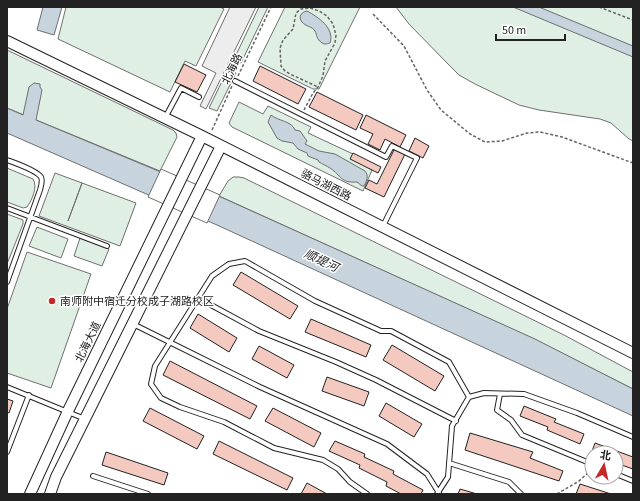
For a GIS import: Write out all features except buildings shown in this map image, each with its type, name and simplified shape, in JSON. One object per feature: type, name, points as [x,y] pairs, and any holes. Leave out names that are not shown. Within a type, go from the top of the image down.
[{"type":"street","name":"骆马湖西路","points":[[7,41],[165,118],[633,353]]},
{"type":"street","name":"北海大道","points":[[30,494],[68,411],[189,162],[205,138]]},
{"type":"street","points":[[50,494],[59,471],[221,146]]},
{"type":"street","points":[[44,463],[59,471]]},
{"type":"lane","points":[[235,81],[386,157],[392,146],[417,158],[383,227]]},
{"type":"lane","points":[[165,118],[181,88],[199,98]]},
{"type":"lane","points":[[7,160],[36,172],[41,178],[40,190],[7,282]]},
{"type":"lane","points":[[7,208],[107,246]]},
{"type":"lane","points":[[367,494],[350,482],[338,469],[323,460],[274,448],[224,422],[180,407],[161,398],[151,384],[154,366],[212,276],[229,264],[245,261],[315,301],[381,331],[391,331],[449,362],[469,397]]},
{"type":"lane","points":[[198,298],[259,331],[370,377],[456,421]]},
{"type":"lane","points":[[133,324],[260,387],[387,444],[427,474],[439,493],[448,477],[452,426],[469,397]]},
{"type":"lane","points":[[7,387],[85,419]]},
{"type":"lane","points":[[469,397],[484,394],[524,394],[577,413],[633,437]]},
{"type":"lane","points":[[500,394],[497,410],[511,420],[522,435],[584,461]]},
{"type":"lane","points":[[7,452],[29,395]]},
{"type":"lane","points":[[449,463],[509,482],[521,494]]},
{"type":"lane","points":[[93,476],[148,494]]},
{"type":"path","name":"北海路","points":[[205,138],[271,7]]},
{"type":"path","points":[[599,7],[633,20]]},
{"type":"path","points":[[302,115],[313,93],[318,87],[323,76],[325,61],[335,43],[336,35],[333,24],[327,16],[310,8],[301,9],[296,13],[293,29],[283,40],[280,48],[281,66],[290,74],[318,87]]},
{"type":"path","points":[[373,14],[404,46],[427,90],[441,110],[470,134],[485,142],[502,142],[527,133],[540,132],[562,137],[633,163]]},
{"type":"path","points":[[557,494],[584,476]]},
{"type":"green space","points":[[66,7],[220,7],[224,9],[196,66],[185,61],[170,92],[58,39]]},
{"type":"green space","points":[[259,7],[268,7],[241,63],[234,59]]},
{"type":"green space","points":[[285,7],[360,7],[319,89],[313,89],[258,62]]},
{"type":"green space","points":[[396,7],[633,7],[633,141],[611,123],[600,119],[539,110],[519,105],[459,75],[409,24]]},
{"type":"green space","points":[[7,50],[173,130],[177,137],[160,171],[7,108]]},
{"type":"green space","points":[[228,69],[236,73],[217,111],[209,108]]},
{"type":"green space","points":[[239,102],[263,114],[268,106],[311,127],[308,133],[353,154],[372,170],[363,191],[232,127],[229,123]]},
{"type":"green space","points":[[7,168],[33,179],[35,190],[27,207],[23,208],[7,202]]},
{"type":"green space","points":[[55,173],[136,203],[120,246],[39,216]]},
{"type":"green space","points":[[233,177],[244,178],[564,335],[633,372],[633,389],[534,339],[219,196],[228,181]]},
{"type":"green space","points":[[7,214],[23,220],[23,224],[7,264]]},
{"type":"green space","points":[[37,227],[68,239],[61,258],[29,246]]},
{"type":"green space","points":[[80,238],[109,249],[102,266],[74,256]]},
{"type":"green space","points":[[27,252],[91,274],[51,388],[7,373],[7,309]]},
{"type":"shaded area","points":[[230,7],[256,7],[206,109],[200,106],[216,73],[202,66]]},
{"type":"water","points":[[43,7],[62,7],[54,35],[37,30]]},
{"type":"water","points":[[513,7],[539,7],[633,46],[633,57]]},
{"type":"water","points":[[307,11],[316,16],[328,28],[331,38],[330,43],[322,43],[314,29],[302,22],[300,18],[301,15],[303,12]]},
{"type":"water","name":"顺堤河","points":[[34,83],[40,84],[42,90],[36,120],[223,198],[535,339],[633,389],[633,416],[217,225],[7,133],[7,108],[23,115],[29,87]]},
{"type":"water","points":[[271,115],[288,123],[295,130],[300,131],[307,141],[305,144],[319,151],[335,154],[365,171],[367,178],[364,186],[357,182],[344,180],[330,168],[298,149],[293,143],[282,141],[277,138],[268,122]]},
{"type":"pier","points":[[161,169],[220,195],[207,223],[148,197]]},
{"type":"place","name":"南师附中宿迁分校成子湖路校区","points":[[52,301]]}]
